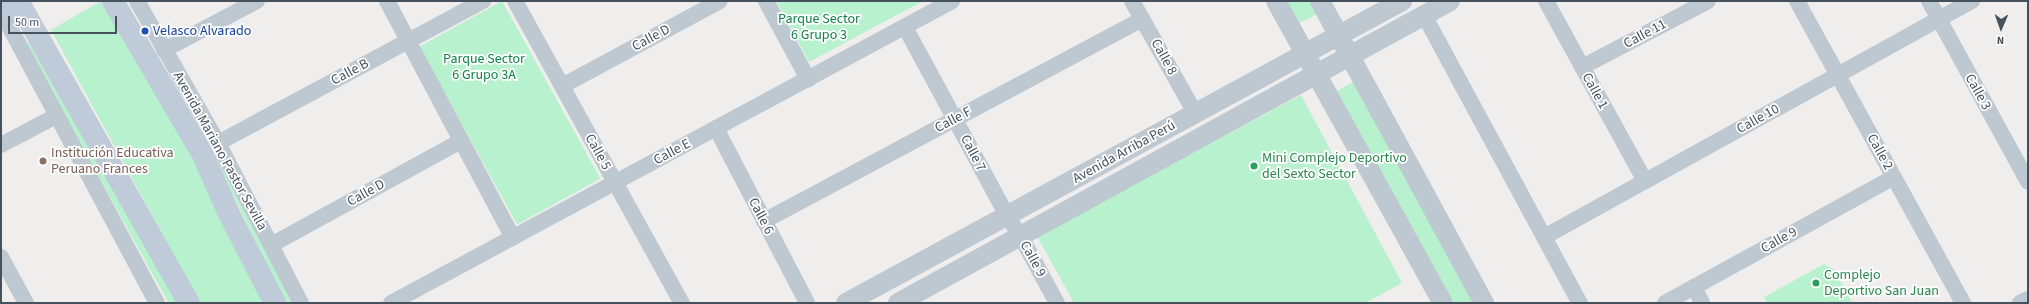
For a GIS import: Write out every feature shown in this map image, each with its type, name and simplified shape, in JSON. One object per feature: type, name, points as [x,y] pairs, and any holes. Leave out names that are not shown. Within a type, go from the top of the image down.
[{"type":"main road","name":"Avenida Mariano Pastor Sevilla","points":[[113,1],[203,155],[230,214],[276,303]]},
{"type":"main road","points":[[10,6],[189,303]]},
{"type":"street","name":"Avenida Mariano Pastor Sevilla","points":[[137,1],[218,143],[301,303]]},
{"type":"street","points":[[164,50],[257,1]]},
{"type":"street","points":[[387,1],[513,238]]},
{"type":"street","name":"Calle B","points":[[218,143],[483,1]]},
{"type":"street","name":"Calle 5","points":[[515,1],[682,303]]},
{"type":"street","name":"Calle D","points":[[562,86],[720,1]]},
{"type":"street","points":[[766,1],[808,79]]},
{"type":"street","name":"Calle E","points":[[391,303],[952,1]]},
{"type":"street","name":"Calle 8","points":[[1132,1],[1195,112]]},
{"type":"street","points":[[1276,1],[1443,303]]},
{"type":"street","points":[[1320,1],[1349,57],[1484,303]]},
{"type":"street","name":"Avenida Arriba Perú","points":[[846,303],[1195,112],[1402,1]]},
{"type":"street","name":"Avenida Arriba Perú","points":[[898,303],[924,297],[1022,236],[1450,1]]},
{"type":"street","name":"Calle 1","points":[[1546,1],[1645,181]]},
{"type":"street","name":"Calle 11","points":[[1582,67],[1708,1]]},
{"type":"street","name":"Calle 2","points":[[1797,1],[1963,303]]},
{"type":"street","name":"Calle 3","points":[[1929,1],[2028,182]]},
{"type":"street","name":"Calle 10","points":[[1544,237],[1972,1]]},
{"type":"street","points":[[10,6],[56,116],[156,303]]},
{"type":"street","points":[[1424,15],[1580,303]]},
{"type":"street","name":"Calle F","points":[[764,221],[1142,19]]},
{"type":"street","name":"Calle 7","points":[[905,27],[1007,216]]},
{"type":"street","points":[[1,145],[56,116]]},
{"type":"street","name":"Calle 6","points":[[716,128],[807,303]]},
{"type":"street","name":"Calle D","points":[[271,245],[461,141]]},
{"type":"street","name":"Calle 9","points":[[1665,303],[1894,177]]},
{"type":"street","name":"Calle 9","points":[[1007,216],[1022,236],[1057,303]]},
{"type":"street","points":[[1,257],[26,303]]},
{"type":"street","points":[[1694,287],[1702,303]]},
{"type":"street","points":[[2020,303],[2028,299]]},
{"type":"green space","points":[[101,1],[107,1],[128,34],[267,303],[200,303],[51,30]]},
{"type":"green space","name":"Parque Sector 6 Grupo 3A","points":[[502,1],[600,179],[517,225],[419,47]]},
{"type":"green space","name":"Parque Sector 6 Grupo 3","points":[[776,1],[923,1],[809,62]]},
{"type":"green space","points":[[1285,1],[1310,1],[1317,14],[1298,24]]},
{"type":"green space","points":[[36,39],[182,302],[169,303],[26,45]]},
{"type":"green space","points":[[1353,82],[1475,302],[1472,303],[1454,303],[1336,91]]},
{"type":"green space","name":"Mini Complejo Deportivo del Sexto Sector","points":[[1301,95],[1402,283],[1365,303],[1074,303],[1037,236]]},
{"type":"green space","points":[[203,134],[244,208],[294,303],[286,303]]},
{"type":"green space","name":"Complejo Deportivo San Juan","points":[[1824,264],[1834,269],[1852,303],[1767,303],[1764,297]]},
{"type":"place","name":"Velasco Alvarado","points":[[145,31]]},
{"type":"place","name":"Institución Educativa Peruano Frances","points":[[43,161]]},
{"type":"place","name":"Mini Complejo Deportivo del Sexto Sector","points":[[1254,166]]},
{"type":"place","name":"Complejo Deportivo San Juan","points":[[1816,283]]}]
